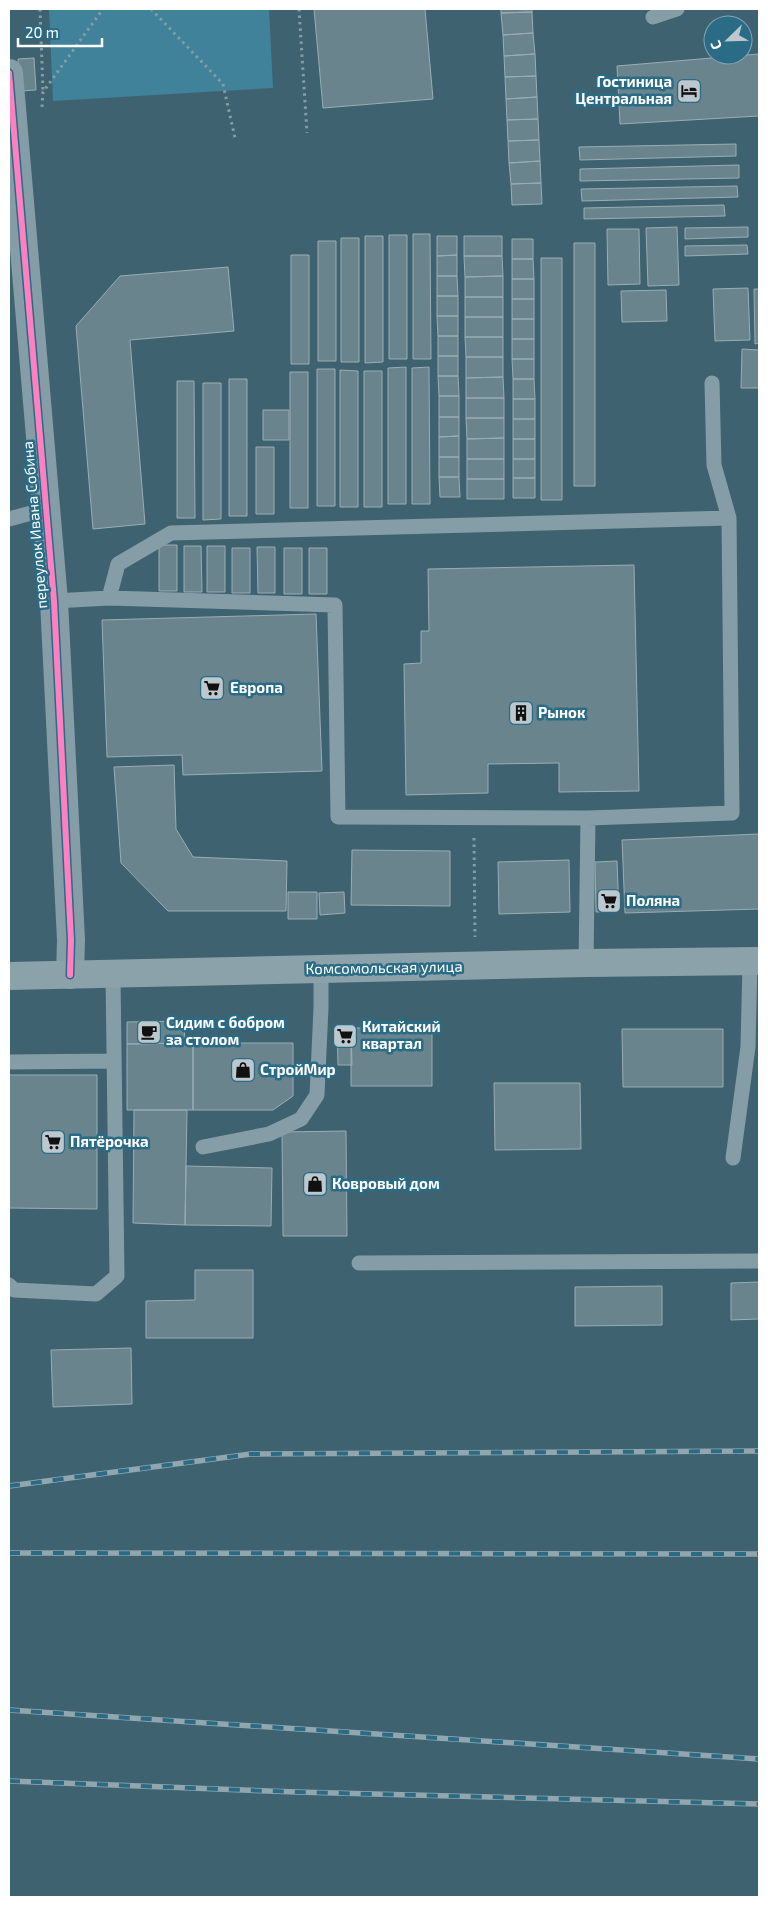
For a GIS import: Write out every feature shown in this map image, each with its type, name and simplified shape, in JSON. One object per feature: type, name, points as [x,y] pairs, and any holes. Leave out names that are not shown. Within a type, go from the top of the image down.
[{"type":"main road","name":"Комсомольская улица","points":[[9,976],[586,963],[755,962]]},
{"type":"street","name":"переулок Ивана Собина","points":[[9,73],[54,601],[71,940],[70,975]]},
{"type":"lane","points":[[654,17],[677,9]]},
{"type":"lane","points":[[54,601],[110,598],[335,605],[338,817],[588,818],[732,813],[729,518],[714,465],[712,383]]},
{"type":"lane","points":[[9,519],[46,509]]},
{"type":"lane","points":[[110,598],[118,564],[171,532],[729,518]]},
{"type":"lane","points":[[586,963],[588,818]]},
{"type":"lane","points":[[733,1158],[748,1048],[755,962]]},
{"type":"lane","points":[[203,1147],[269,1134],[301,1118],[318,1095],[321,969]]},
{"type":"lane","points":[[9,1285],[14,1290],[96,1294],[117,1276],[113,975]]},
{"type":"lane","points":[[9,1062],[114,1061]]},
{"type":"lane","points":[[359,1263],[759,1261]]},
{"type":"path","points":[[40,9],[42,109]]},
{"type":"path","points":[[43,92],[103,9]]},
{"type":"path","points":[[151,9],[223,84],[235,138]]},
{"type":"path","points":[[299,9],[307,133]]},
{"type":"path","points":[[474,818],[475,966]]},
{"type":"shaded area","points":[[49,9],[269,9],[273,88],[53,101]]},
{"type":"building","points":[[314,9],[425,9],[433,99],[323,108]]},
{"type":"building","points":[[501,9],[532,9],[532,12],[501,13]]},
{"type":"building","points":[[532,12],[533,33],[503,35],[501,13]]},
{"type":"building","points":[[533,33],[535,54],[504,56],[503,35]]},
{"type":"building","points":[[535,54],[536,76],[505,77],[504,56]]},
{"type":"building","name":"Гостиница Центральная","points":[[759,54],[759,116],[620,124],[617,66],[703,59],[703,65],[753,65],[753,55]]},
{"type":"building","points":[[34,58],[36,90],[20,91],[18,59]]},
{"type":"building","points":[[536,76],[537,97],[506,99],[505,77]]},
{"type":"building","points":[[537,97],[538,119],[507,120],[506,99]]},
{"type":"building","points":[[538,119],[539,140],[508,141],[507,120]]},
{"type":"building","points":[[539,140],[540,161],[509,163],[508,141]]},
{"type":"building","points":[[736,144],[736,156],[580,160],[579,147]]},
{"type":"building","points":[[540,161],[541,183],[511,184],[509,163]]},
{"type":"building","points":[[739,165],[739,178],[580,181],[580,169]]},
{"type":"building","points":[[541,183],[542,204],[512,205],[511,184]]},
{"type":"building","points":[[737,186],[738,197],[582,201],[581,189]]},
{"type":"building","points":[[724,205],[725,216],[584,219],[584,208]]},
{"type":"building","points":[[677,227],[679,285],[648,286],[646,228]]},
{"type":"building","points":[[748,227],[748,237],[685,239],[685,228]]},
{"type":"building","points":[[607,229],[639,229],[640,284],[608,285]]},
{"type":"building","points":[[413,234],[430,234],[431,359],[413,359]]},
{"type":"building","points":[[389,235],[407,235],[407,359],[389,359]]},
{"type":"building","points":[[365,236],[383,236],[383,362],[365,363]]},
{"type":"building","points":[[437,236],[457,236],[457,255],[437,256]]},
{"type":"building","points":[[464,236],[502,236],[502,256],[464,256]]},
{"type":"building","points":[[341,238],[359,238],[359,362],[341,362]]},
{"type":"building","points":[[512,239],[533,239],[533,259],[512,259]]},
{"type":"building","points":[[318,241],[336,241],[336,361],[318,361]]},
{"type":"building","points":[[574,243],[595,243],[595,486],[574,486]]},
{"type":"building","points":[[747,245],[748,254],[685,256],[685,246]]},
{"type":"building","points":[[291,255],[309,255],[309,364],[291,364]]},
{"type":"building","points":[[457,255],[457,276],[437,276],[437,256]]},
{"type":"building","points":[[464,256],[502,256],[503,276],[465,277]]},
{"type":"building","points":[[541,258],[562,258],[562,500],[541,500]]},
{"type":"building","points":[[512,259],[533,259],[534,279],[512,279]]},
{"type":"building","points":[[228,267],[234,331],[130,340],[145,524],[93,529],[76,326],[120,276]]},
{"type":"building","points":[[437,276],[457,276],[458,296],[437,296]]},
{"type":"building","points":[[503,276],[503,297],[465,297],[465,277]]},
{"type":"building","points":[[512,279],[534,279],[534,299],[512,299]]},
{"type":"building","points":[[748,288],[750,340],[715,341],[713,289]]},
{"type":"building","points":[[754,289],[759,289],[759,343],[755,344]]},
{"type":"building","points":[[666,290],[667,321],[622,322],[621,291]]},
{"type":"building","points":[[437,296],[458,296],[458,316],[437,316]]},
{"type":"building","points":[[465,297],[503,297],[503,317],[465,317]]},
{"type":"building","points":[[512,299],[534,299],[534,319],[512,319]]},
{"type":"building","points":[[437,316],[458,316],[458,336],[438,336]]},
{"type":"building","points":[[465,317],[503,317],[503,337],[465,337]]},
{"type":"building","points":[[512,319],[534,319],[534,339],[512,339]]},
{"type":"building","points":[[438,336],[458,336],[458,356],[438,356]]},
{"type":"building","points":[[465,337],[503,337],[503,357],[466,357]]},
{"type":"building","points":[[512,339],[534,339],[534,359],[512,359]]},
{"type":"building","points":[[742,349],[759,350],[759,388],[741,388]]},
{"type":"building","points":[[438,356],[458,356],[458,376],[438,376]]},
{"type":"building","points":[[466,357],[503,357],[503,377],[466,378]]},
{"type":"building","points":[[512,359],[534,359],[534,379],[513,379]]},
{"type":"building","points":[[406,367],[406,504],[388,504],[388,368]]},
{"type":"building","points":[[429,367],[430,504],[412,504],[412,368]]},
{"type":"building","points":[[317,369],[335,369],[335,506],[317,506]]},
{"type":"building","points":[[340,370],[358,371],[358,507],[340,507]]},
{"type":"building","points":[[364,371],[382,371],[382,507],[364,507]]},
{"type":"building","points":[[290,372],[308,372],[308,508],[290,508]]},
{"type":"building","points":[[438,376],[458,376],[459,396],[439,396]]},
{"type":"building","points":[[503,377],[504,398],[466,398],[466,378]]},
{"type":"building","points":[[229,379],[247,379],[247,516],[229,516]]},
{"type":"building","points":[[513,379],[534,379],[535,399],[513,399]]},
{"type":"building","points":[[177,381],[194,381],[195,518],[177,518]]},
{"type":"building","points":[[203,383],[221,383],[221,519],[203,520]]},
{"type":"building","points":[[439,396],[459,396],[459,417],[439,417]]},
{"type":"building","points":[[466,398],[504,398],[504,418],[466,418]]},
{"type":"building","points":[[513,399],[535,399],[535,419],[513,419]]},
{"type":"building","points":[[263,410],[289,410],[289,440],[263,440]]},
{"type":"building","points":[[439,417],[459,417],[459,436],[439,437]]},
{"type":"building","points":[[466,418],[504,418],[504,438],[467,439]]},
{"type":"building","points":[[513,419],[535,419],[535,439],[513,439]]},
{"type":"building","points":[[459,436],[459,457],[439,457],[439,437]]},
{"type":"building","points":[[504,438],[504,459],[467,459],[467,439]]},
{"type":"building","points":[[513,439],[535,439],[535,459],[513,459]]},
{"type":"building","points":[[256,447],[274,447],[274,514],[256,514]]},
{"type":"building","points":[[439,457],[459,457],[459,477],[439,477]]},
{"type":"building","points":[[467,459],[504,459],[504,479],[467,479]]},
{"type":"building","points":[[513,459],[535,459],[535,478],[513,478]]},
{"type":"building","points":[[439,477],[459,477],[460,497],[440,497]]},
{"type":"building","points":[[513,478],[535,478],[535,498],[513,498]]},
{"type":"building","points":[[467,479],[504,479],[504,499],[467,499]]},
{"type":"building","points":[[159,545],[177,545],[177,591],[159,591]]},
{"type":"building","points":[[184,546],[201,546],[202,592],[184,592]]},
{"type":"building","points":[[207,546],[225,546],[225,592],[207,592]]},
{"type":"building","points":[[257,547],[275,547],[275,593],[258,593]]},
{"type":"building","points":[[232,548],[250,548],[250,593],[232,593]]},
{"type":"building","points":[[284,548],[302,548],[302,594],[284,594]]},
{"type":"building","points":[[309,548],[327,548],[327,594],[309,594]]},
{"type":"building","name":"Рынок","points":[[634,565],[639,791],[559,792],[559,763],[488,764],[488,793],[406,795],[404,664],[421,663],[421,631],[429,631],[428,569]]},
{"type":"building","name":"Европа","points":[[316,614],[322,771],[183,775],[182,755],[107,757],[102,620]]},
{"type":"building","points":[[174,765],[176,829],[193,857],[287,861],[286,911],[168,911],[121,863],[114,767]]},
{"type":"building","points":[[759,834],[759,909],[625,913],[622,840]]},
{"type":"building","points":[[352,850],[450,851],[450,906],[351,905]]},
{"type":"building","points":[[569,860],[570,912],[499,914],[498,862]]},
{"type":"building","points":[[617,861],[619,911],[596,912],[595,862]]},
{"type":"building","points":[[288,892],[317,892],[317,919],[288,919]]},
{"type":"building","points":[[344,892],[345,913],[320,915],[319,893]]},
{"type":"building","points":[[184,1021],[185,1043],[127,1044],[127,1022]]},
{"type":"building","points":[[337,1028],[351,1028],[352,1065],[338,1065]]},
{"type":"building","points":[[351,1028],[432,1028],[432,1086],[351,1086]]},
{"type":"building","points":[[622,1029],[723,1029],[723,1087],[623,1087]]},
{"type":"building","name":"СтройМир","points":[[193,1043],[293,1043],[293,1096],[273,1110],[193,1110]]},
{"type":"building","points":[[193,1043],[193,1110],[127,1110],[127,1044]]},
{"type":"building","name":"Пятёрочка","points":[[9,1075],[97,1075],[97,1209],[9,1208]]},
{"type":"building","points":[[494,1083],[580,1083],[581,1149],[495,1150]]},
{"type":"building","points":[[134,1110],[187,1110],[185,1225],[133,1223]]},
{"type":"building","name":"Ковровый дом","points":[[346,1131],[347,1236],[283,1236],[282,1132]]},
{"type":"building","points":[[186,1166],[272,1168],[271,1226],[185,1225]]},
{"type":"building","points":[[195,1270],[253,1270],[253,1338],[146,1338],[146,1301],[195,1300]]},
{"type":"building","points":[[759,1282],[759,1319],[731,1320],[731,1283]]},
{"type":"building","points":[[662,1286],[662,1325],[575,1326],[575,1287]]},
{"type":"building","points":[[131,1348],[132,1404],[53,1407],[51,1350]]},
{"type":"railway","points":[[9,1486],[251,1454],[759,1451]]},
{"type":"railway","points":[[9,1553],[759,1554]]},
{"type":"railway","points":[[9,1710],[759,1759]]},
{"type":"railway","points":[[9,1781],[296,1792],[759,1804]]},
{"type":"cycle path","points":[[9,73],[54,601],[71,940],[70,975]]},
{"type":"place","name":"Гостиница Центральная","points":[[689,91]]},
{"type":"place","name":"Европа","points":[[212,688]]},
{"type":"place","name":"Рынок","points":[[521,713]]},
{"type":"place","name":"Поляна","points":[[609,901]]},
{"type":"place","name":"Сидим с бобром за столом","points":[[149,1032]]},
{"type":"place","name":"Китайский квартал","points":[[345,1036]]},
{"type":"place","name":"СтройМир","points":[[243,1070]]},
{"type":"place","name":"Пятёрочка","points":[[53,1142]]},
{"type":"place","name":"Ковровый дом","points":[[315,1184]]}]
